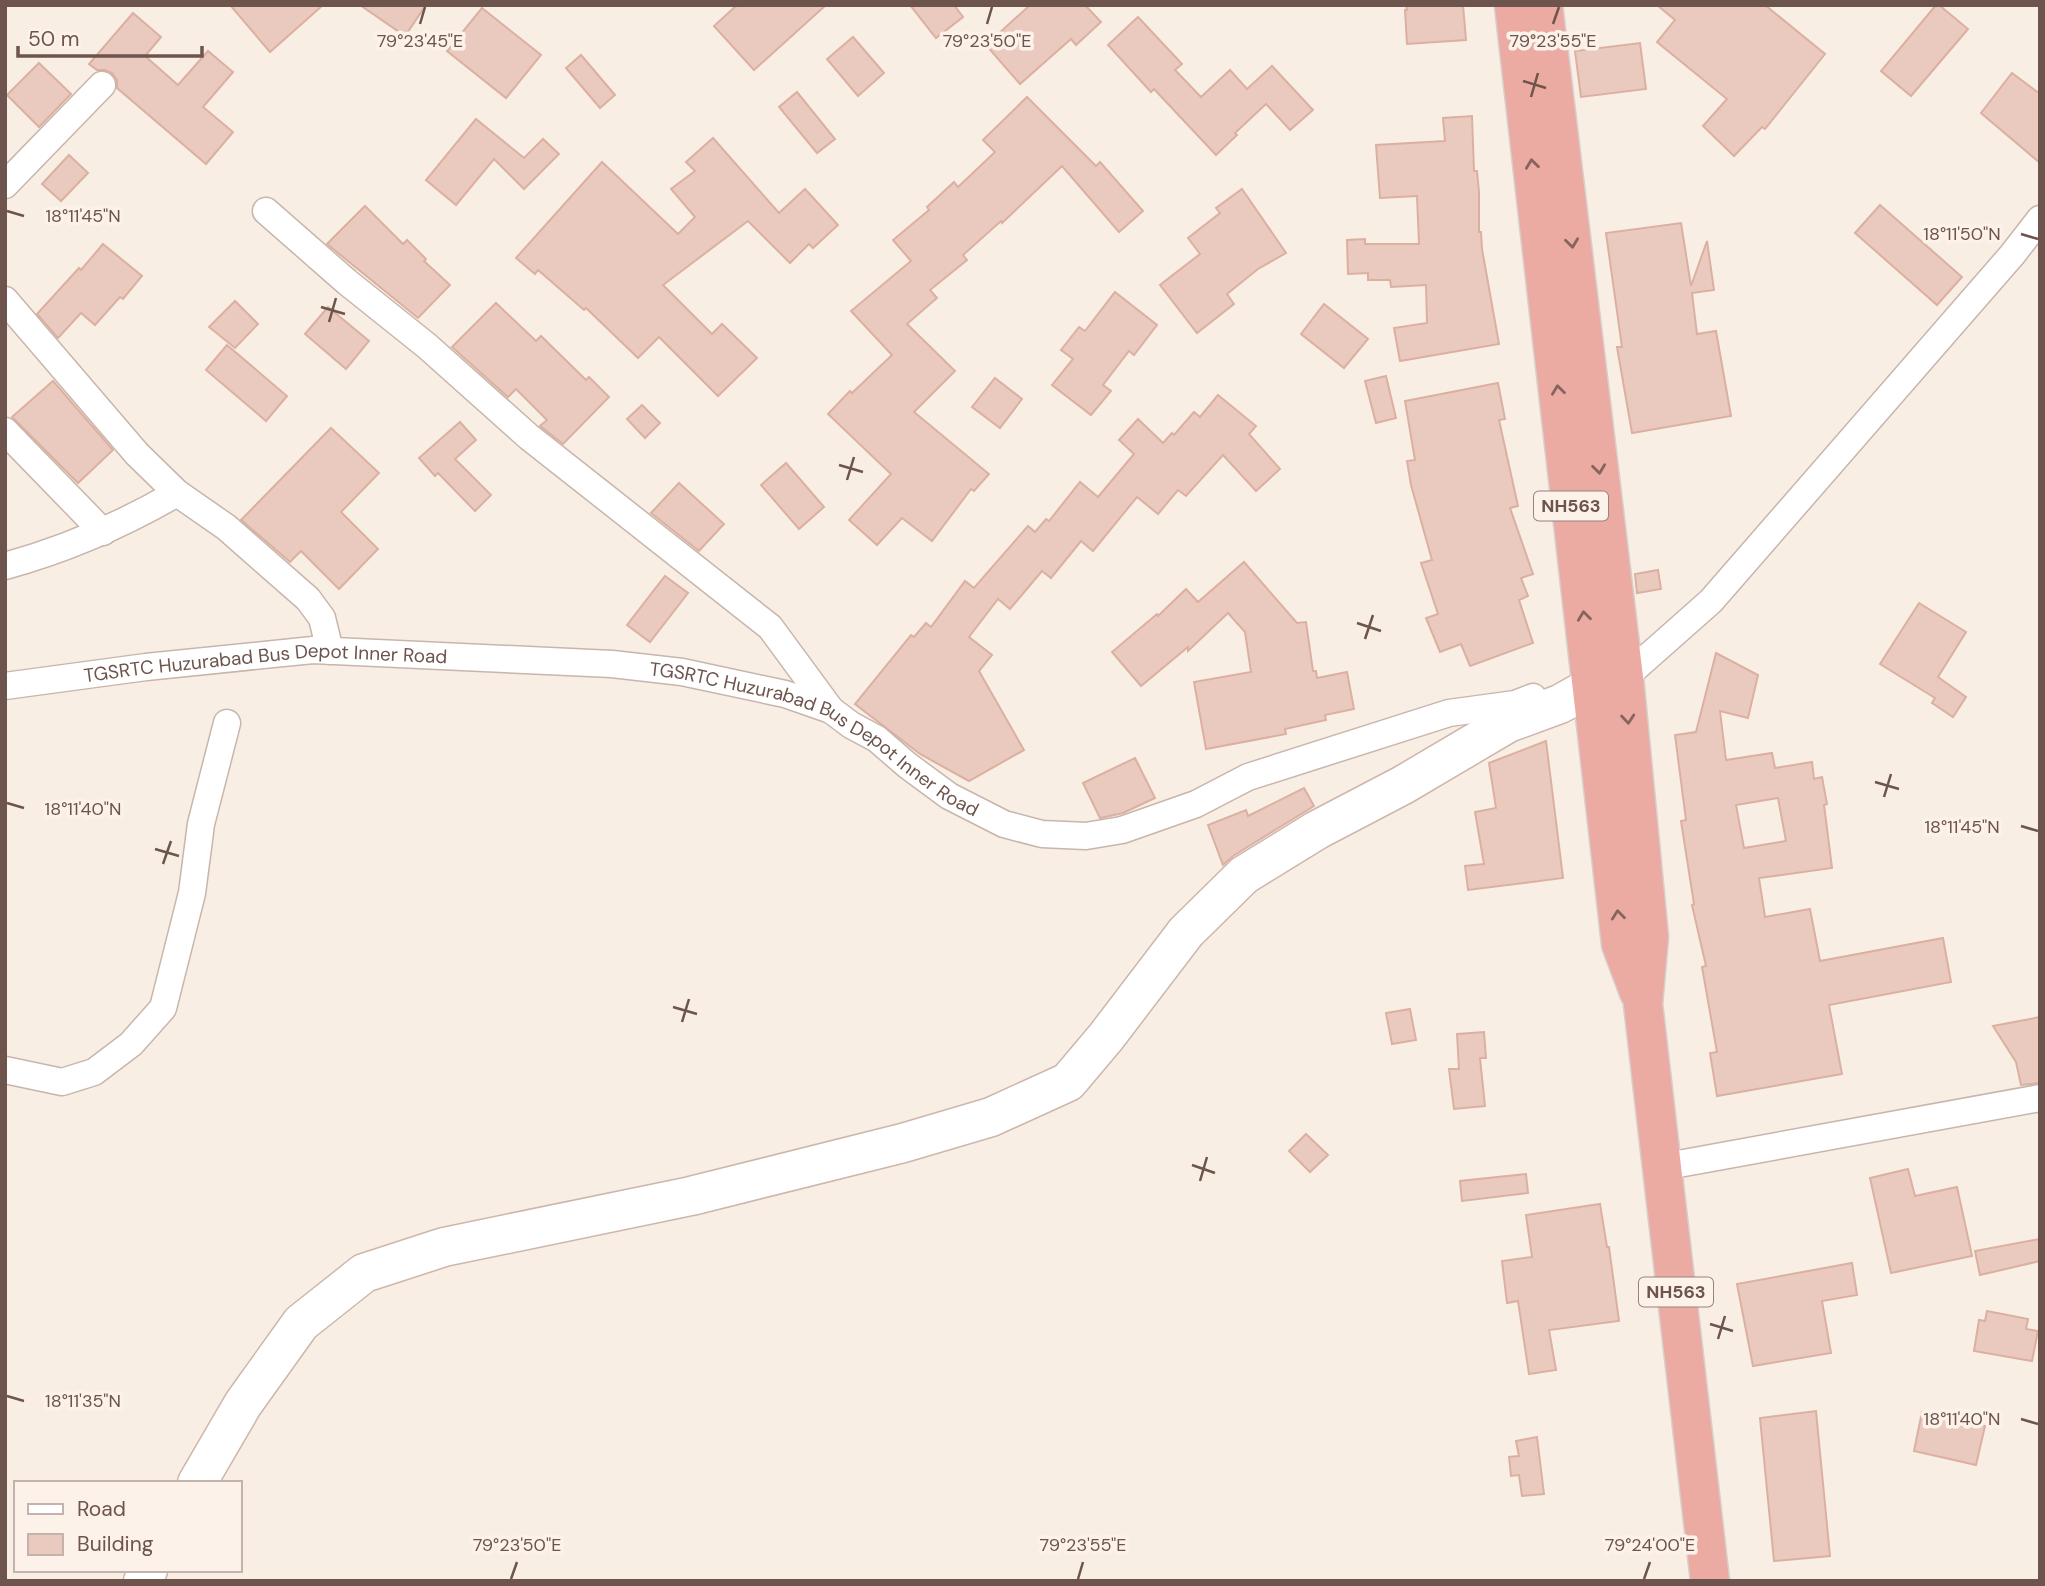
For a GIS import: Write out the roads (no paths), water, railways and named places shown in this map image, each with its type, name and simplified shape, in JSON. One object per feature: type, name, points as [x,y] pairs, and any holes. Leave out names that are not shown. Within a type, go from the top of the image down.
[{"type":"highway","name":"NH563","points":[[1514,5],[1602,680]]},
{"type":"highway","name":"NH563","points":[[1543,5],[1602,680],[1621,944],[1643,1004],[1710,1581]]},
{"type":"street","points":[[5,185],[102,85]]},
{"type":"street","points":[[266,211],[346,282],[427,346],[529,437],[770,627],[831,710]]},
{"type":"street","points":[[198,1481],[243,1404],[301,1323],[364,1273],[444,1247],[691,1196],[903,1143],[990,1117],[1068,1082],[1186,932],[1244,875],[1317,830],[1403,785],[1508,723],[1560,704],[1602,680],[1712,601],[2012,255],[2040,219]]},
{"type":"street","points":[[5,300],[137,454],[177,493],[226,527],[308,599],[322,618],[330,651]]},
{"type":"street","points":[[5,431],[103,531]]},
{"type":"street","points":[[5,566],[55,552],[177,493]]},
{"type":"street","name":"TGSRTC Huzurabad Bus Depot Inner Road","points":[[5,686],[313,650],[612,664],[682,672],[785,694],[831,710],[877,739],[949,796],[1004,824],[1042,834],[1086,836],[1122,830],[1196,804],[1248,777],[1449,713],[1514,704],[1602,680]]},
{"type":"street","points":[[5,1070],[62,1082],[94,1072],[131,1044],[163,1008],[192,893],[201,824],[227,723]]},
{"type":"street","points":[[1662,1167],[2040,1098]]}]
